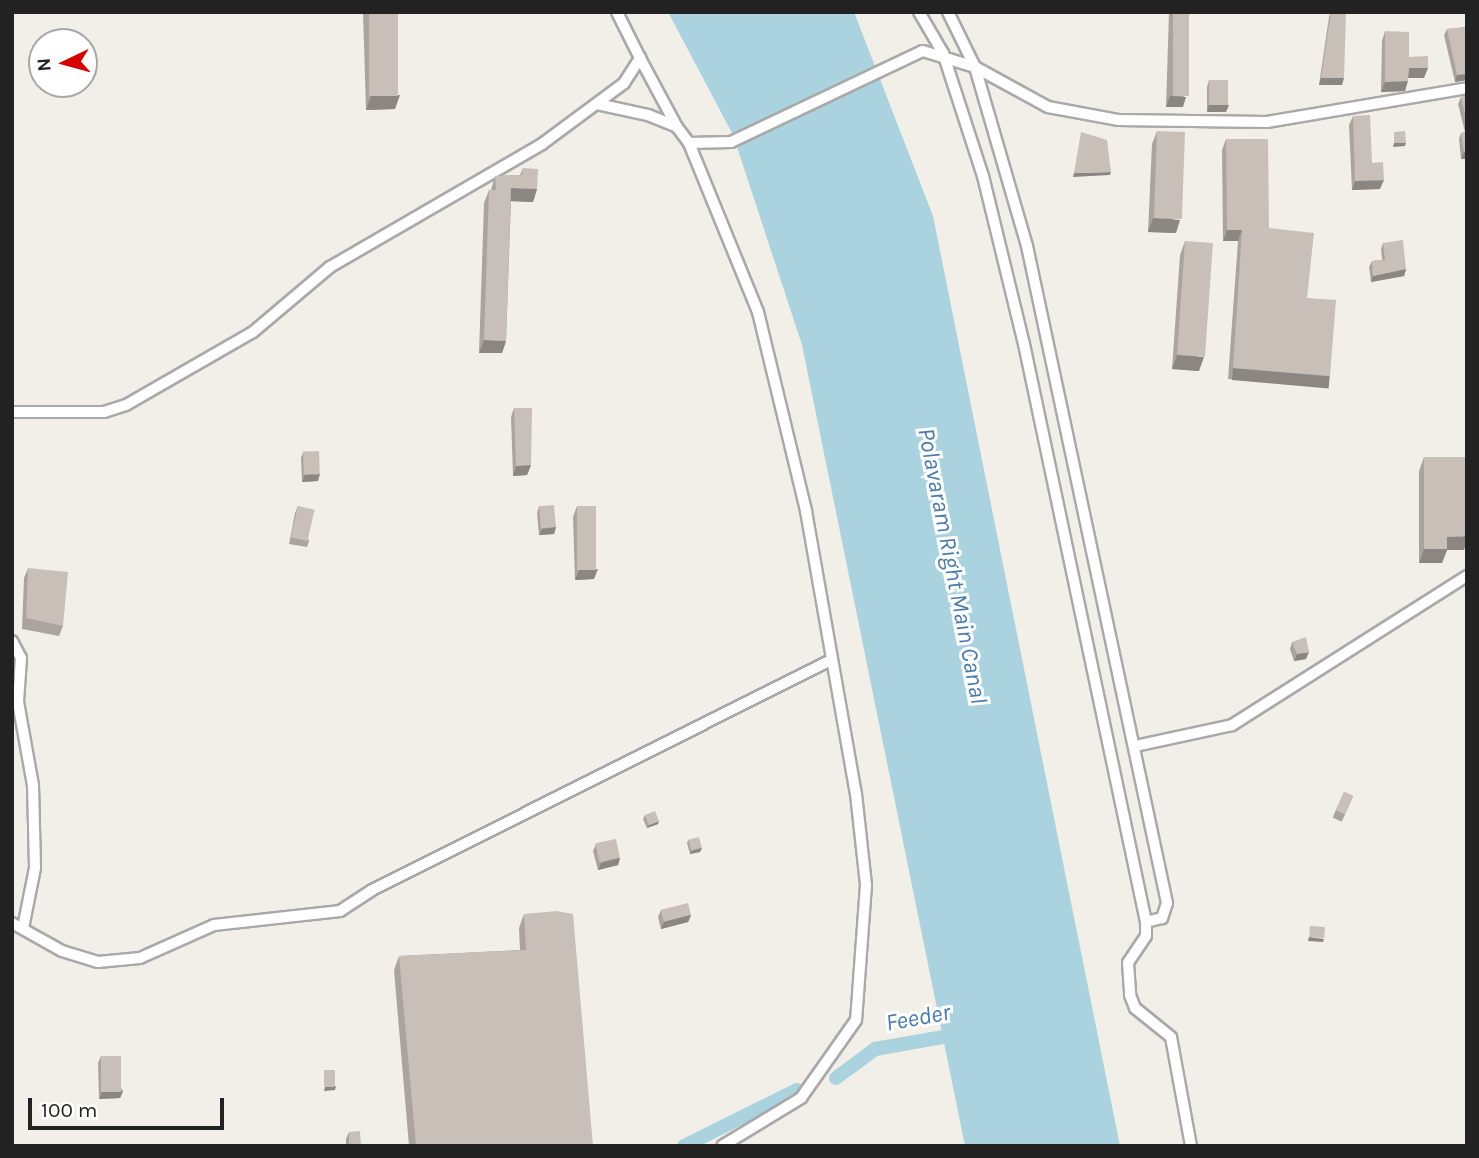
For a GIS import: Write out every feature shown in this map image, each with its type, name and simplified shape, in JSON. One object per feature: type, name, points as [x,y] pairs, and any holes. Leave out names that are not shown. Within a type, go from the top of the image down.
[{"type":"street","points":[[617,12],[677,127],[690,143],[758,312],[786,414],[831,660],[866,885],[856,1020],[801,1098],[722,1146]]},
{"type":"street","points":[[919,12],[943,53],[982,176],[1053,466],[1146,922],[1146,936],[1128,963],[1130,995],[1135,1008],[1171,1037],[1191,1146]]},
{"type":"street","points":[[948,12],[975,67],[1027,246],[1167,903],[1162,918],[1146,922]]},
{"type":"street","points":[[690,143],[731,142],[905,57],[943,53],[975,67],[1048,107],[1118,120],[1267,122],[1467,88]]},
{"type":"street","points":[[12,412],[104,412],[126,405],[253,332],[330,267],[542,144],[624,83],[640,58]]},
{"type":"street","points":[[597,104],[677,127]]},
{"type":"street","points":[[1135,746],[1232,725],[1467,576]]},
{"type":"street","points":[[12,641],[21,658],[18,702],[33,785],[35,868],[18,926],[62,951],[98,962],[140,958],[214,925],[340,911],[372,890],[831,660]]},
{"type":"water","name":"Polavaram Right Main Canal","points":[[668,12],[854,12],[933,216],[1120,1146],[965,1146],[802,345],[733,135]]},
{"type":"building","points":[[369,12],[398,12],[398,96],[369,96]]},
{"type":"building","points":[[1173,12],[1189,12],[1189,96],[1173,96]]},
{"type":"building","points":[[1331,12],[1346,12],[1344,78],[1321,78]]},
{"type":"building","points":[[1467,27],[1467,74],[1457,75],[1447,29]]},
{"type":"building","points":[[1385,31],[1409,32],[1409,57],[1428,56],[1428,68],[1409,68],[1408,81],[1385,82]]},
{"type":"building","points":[[1209,80],[1228,80],[1228,105],[1209,105]]},
{"type":"building","points":[[1467,96],[1467,123],[1461,97]]},
{"type":"building","points":[[1370,115],[1372,163],[1383,162],[1384,180],[1355,181],[1353,116]]},
{"type":"building","points":[[1157,131],[1185,132],[1182,219],[1154,218]]},
{"type":"building","points":[[1405,131],[1406,143],[1394,143],[1394,132]]},
{"type":"building","points":[[1081,132],[1107,140],[1111,172],[1074,173]]},
{"type":"building","points":[[1467,132],[1467,152],[1464,152],[1461,133]]},
{"type":"building","points":[[1226,139],[1268,139],[1269,228],[1314,233],[1307,298],[1336,300],[1330,376],[1233,368],[1242,230],[1227,230]]},
{"type":"building","points":[[523,168],[538,169],[537,189],[511,188],[506,341],[484,340],[489,190],[496,190],[495,176],[522,175]]},
{"type":"building","points":[[1403,240],[1406,269],[1373,276],[1372,261],[1385,260],[1383,243]]},
{"type":"building","points":[[1185,241],[1213,243],[1205,357],[1177,355]]},
{"type":"building","points":[[514,408],[532,408],[531,465],[516,466]]},
{"type":"building","points":[[319,451],[320,474],[304,475],[303,452]]},
{"type":"building","points":[[1424,457],[1467,457],[1467,536],[1447,537],[1447,549],[1424,549]]},
{"type":"building","points":[[554,505],[556,527],[541,528],[539,506]]},
{"type":"building","points":[[298,506],[315,510],[307,541],[291,537]]},
{"type":"building","points":[[577,506],[596,506],[596,570],[577,570]]},
{"type":"building","points":[[28,568],[68,572],[63,626],[26,618]]},
{"type":"building","points":[[1306,637],[1309,652],[1297,654],[1292,642]]},
{"type":"building","points":[[1344,792],[1353,796],[1345,814],[1336,810]]},
{"type":"building","points":[[655,811],[659,821],[649,825],[645,815]]},
{"type":"building","points":[[699,837],[702,848],[691,850],[688,840]]},
{"type":"building","points":[[616,839],[620,858],[599,862],[595,843]]},
{"type":"building","points":[[688,903],[691,915],[664,921],[661,910]]},
{"type":"building","points":[[557,911],[573,914],[593,1146],[416,1146],[399,956],[526,950],[524,914]]},
{"type":"building","points":[[1310,926],[1325,927],[1324,938],[1309,937]]},
{"type":"building","points":[[101,1056],[121,1056],[121,1092],[101,1092]]},
{"type":"building","points":[[324,1070],[335,1070],[335,1087],[324,1087]]},
{"type":"building","points":[[360,1131],[361,1146],[349,1146],[349,1132]]},
{"type":"waterway","name":"Feeder","points":[[836,1078],[875,1049],[960,1034]]},
{"type":"waterway","name":"Feeder","points":[[684,1146],[797,1090]]}]
